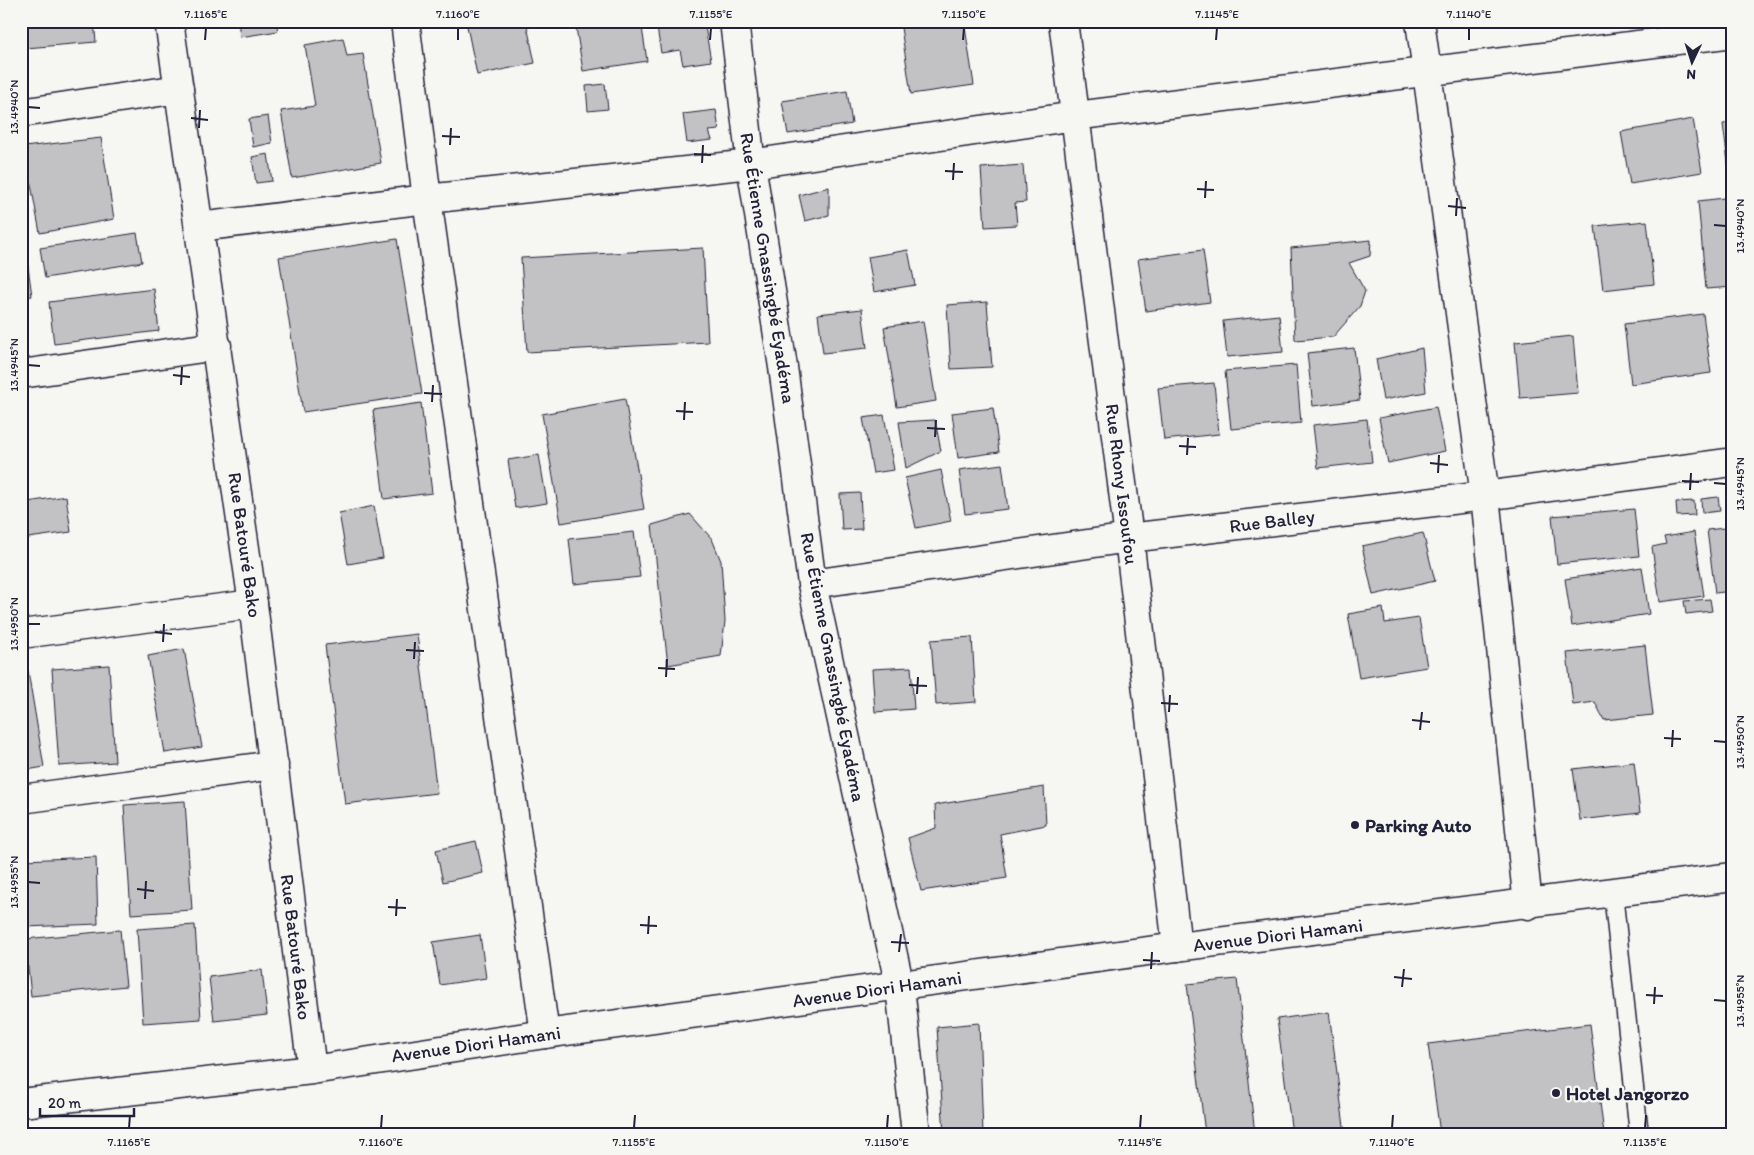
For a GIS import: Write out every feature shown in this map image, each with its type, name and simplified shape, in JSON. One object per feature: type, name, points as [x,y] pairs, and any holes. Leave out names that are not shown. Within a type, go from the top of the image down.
[{"type":"street","name":"Rue Batouré Bako","points":[[168,21],[217,346],[253,604],[312,1070]]},
{"type":"street","points":[[405,21],[427,199],[545,1034]]},
{"type":"street","name":"Rue Étienne Gnassingbé Eyadéma","points":[[734,21],[751,164],[783,368],[812,584],[900,987],[916,1134]]},
{"type":"street","name":"Rue Rhony Issoufou","points":[[1063,21],[1129,538],[1177,947]]},
{"type":"street","points":[[1420,21],[1485,496],[1528,905]]},
{"type":"street","points":[[199,228],[427,199],[751,164],[1075,116],[1733,33]]},
{"type":"street","points":[[21,113],[179,89]]},
{"type":"street","points":[[21,374],[217,346]]},
{"type":"street","name":"Rue Balley","points":[[812,584],[1129,538],[1485,496],[1733,462]]},
{"type":"street","points":[[21,634],[253,604]]},
{"type":"street","points":[[21,799],[274,765]]},
{"type":"street","name":"Avenue Diori Hamani","points":[[21,1103],[312,1070],[545,1034],[900,987],[1177,947],[1528,905],[1733,877]]},
{"type":"lane","points":[[1613,893],[1639,1134]]},
{"type":"building","points":[[21,21],[94,21],[96,42],[26,48],[24,24],[21,24]]},
{"type":"building","points":[[238,21],[276,21],[278,31],[240,37]]},
{"type":"building","points":[[323,21],[356,21],[324,25]]},
{"type":"building","points":[[466,21],[526,21],[535,63],[477,75]]},
{"type":"building","points":[[575,21],[641,21],[647,61],[583,71]]},
{"type":"building","points":[[656,21],[704,21],[711,61],[683,65],[680,50],[661,53]]},
{"type":"building","points":[[900,21],[964,21],[974,85],[911,94]]},
{"type":"building","points":[[343,38],[347,56],[363,54],[381,163],[292,178],[281,111],[315,106],[305,45]]},
{"type":"building","points":[[605,84],[608,109],[588,111],[586,86]]},
{"type":"building","points":[[847,91],[852,124],[788,134],[782,101]]},
{"type":"building","points":[[716,110],[719,130],[709,131],[712,140],[687,143],[683,114]]},
{"type":"building","points":[[268,116],[272,143],[253,147],[249,119]]},
{"type":"building","points":[[1693,119],[1702,172],[1630,184],[1621,132]]},
{"type":"building","points":[[1733,123],[1733,178],[1730,178],[1723,124]]},
{"type":"building","points":[[101,138],[114,219],[40,233],[24,147]]},
{"type":"building","points":[[268,154],[272,181],[256,183],[252,157]]},
{"type":"building","points":[[1023,165],[1026,202],[1015,203],[1017,225],[985,227],[981,168]]},
{"type":"building","points":[[829,187],[829,215],[805,221],[799,195]]},
{"type":"building","points":[[1733,197],[1733,287],[1706,289],[1698,201]]},
{"type":"building","points":[[1647,221],[1654,284],[1603,290],[1595,226]]},
{"type":"building","points":[[137,233],[142,262],[45,278],[40,248]]},
{"type":"building","points":[[397,239],[422,394],[303,412],[279,257]]},
{"type":"building","points":[[1371,240],[1370,256],[1349,263],[1365,291],[1360,306],[1333,337],[1295,340],[1291,248]]},
{"type":"building","points":[[703,248],[708,342],[527,352],[521,258]]},
{"type":"building","points":[[908,250],[915,285],[874,292],[868,257]]},
{"type":"building","points":[[1203,250],[1210,302],[1146,311],[1138,259]]},
{"type":"building","points":[[26,252],[32,296],[21,298],[21,253]]},
{"type":"building","points":[[154,289],[159,331],[54,344],[49,302]]},
{"type":"building","points":[[987,302],[992,367],[951,369],[947,305]]},
{"type":"building","points":[[862,309],[867,348],[823,353],[818,314]]},
{"type":"building","points":[[1703,314],[1711,373],[1631,384],[1624,324]]},
{"type":"building","points":[[1279,315],[1283,352],[1227,357],[1223,321]]},
{"type":"building","points":[[923,321],[936,401],[897,407],[884,327]]},
{"type":"building","points":[[1573,336],[1578,393],[1520,398],[1515,342]]},
{"type":"building","points":[[1354,348],[1360,400],[1313,406],[1307,353]]},
{"type":"building","points":[[1422,348],[1426,392],[1383,400],[1376,359]]},
{"type":"building","points":[[1296,365],[1301,423],[1231,429],[1225,371]]},
{"type":"building","points":[[1214,383],[1219,434],[1164,440],[1158,388]]},
{"type":"building","points":[[625,399],[644,509],[561,523],[542,414]]},
{"type":"building","points":[[421,403],[432,493],[384,499],[373,410]]},
{"type":"building","points":[[1436,407],[1445,451],[1388,463],[1379,418]]},
{"type":"building","points":[[993,408],[999,452],[958,458],[952,413]]},
{"type":"building","points":[[884,415],[894,470],[873,473],[863,418]]},
{"type":"building","points":[[1367,419],[1372,462],[1318,468],[1313,425]]},
{"type":"building","points":[[935,420],[941,451],[906,468],[899,422]]},
{"type":"building","points":[[539,455],[547,503],[515,508],[508,460]]},
{"type":"building","points":[[21,457],[25,493],[21,493]]},
{"type":"building","points":[[1002,464],[1008,509],[965,514],[959,470]]},
{"type":"building","points":[[941,470],[951,521],[916,528],[905,478]]},
{"type":"building","points":[[860,493],[862,529],[842,530],[840,494]]},
{"type":"building","points":[[66,496],[71,532],[21,539],[21,503]]},
{"type":"building","points":[[1718,497],[1720,511],[1702,513],[1701,499]]},
{"type":"building","points":[[1694,501],[1695,515],[1677,516],[1676,502]]},
{"type":"building","points":[[374,506],[383,558],[348,564],[339,513]]},
{"type":"building","points":[[1634,509],[1639,556],[1557,564],[1552,516]]},
{"type":"building","points":[[690,514],[712,539],[721,561],[725,621],[721,656],[668,665],[652,525]]},
{"type":"building","points":[[1733,527],[1733,591],[1715,593],[1707,530]]},
{"type":"building","points":[[634,532],[640,577],[574,584],[569,539]]},
{"type":"building","points":[[1694,532],[1704,596],[1660,602],[1652,547],[1666,544],[1664,537]]},
{"type":"building","points":[[1423,533],[1435,581],[1373,595],[1362,546]]},
{"type":"building","points":[[1642,567],[1649,614],[1572,626],[1565,579]]},
{"type":"building","points":[[1710,599],[1712,611],[1686,614],[1684,601]]},
{"type":"building","points":[[1383,608],[1385,623],[1419,618],[1427,667],[1359,678],[1348,614]]},
{"type":"building","points":[[417,634],[437,793],[345,804],[325,645]]},
{"type":"building","points":[[972,637],[976,702],[936,705],[931,640]]},
{"type":"building","points":[[1645,645],[1653,715],[1604,720],[1595,702],[1573,705],[1567,653]]},
{"type":"building","points":[[184,649],[202,747],[165,753],[148,656]]},
{"type":"building","points":[[109,665],[115,762],[59,766],[52,669]]},
{"type":"building","points":[[911,667],[914,709],[875,712],[872,669]]},
{"type":"building","points":[[28,671],[44,767],[21,771],[21,672]]},
{"type":"building","points":[[1634,762],[1640,813],[1580,820],[1573,769]]},
{"type":"building","points":[[1044,787],[1046,825],[1000,834],[1007,878],[921,891],[908,838],[936,828],[935,805]]},
{"type":"building","points":[[185,801],[192,910],[131,914],[124,805]]},
{"type":"building","points":[[476,841],[483,873],[443,882],[436,850]]},
{"type":"building","points":[[96,857],[98,924],[25,927],[23,860]]},
{"type":"building","points":[[195,925],[201,1019],[143,1023],[137,929]]},
{"type":"building","points":[[120,930],[126,986],[31,996],[25,939]]},
{"type":"building","points":[[480,935],[486,978],[440,985],[433,942]]},
{"type":"building","points":[[262,970],[267,1015],[214,1021],[209,977]]},
{"type":"building","points":[[1237,979],[1255,1134],[1205,1134],[1187,984]]},
{"type":"building","points":[[1329,1012],[1345,1134],[1292,1134],[1277,1019]]},
{"type":"building","points":[[979,1023],[983,1134],[944,1134],[937,1027]]},
{"type":"building","points":[[1590,1024],[1604,1134],[1440,1134],[1428,1044]]},
{"type":"place","name":"Parking Auto","points":[[1355,825]]},
{"type":"place","name":"Hotel Jangorzo","points":[[1556,1093]]}]
